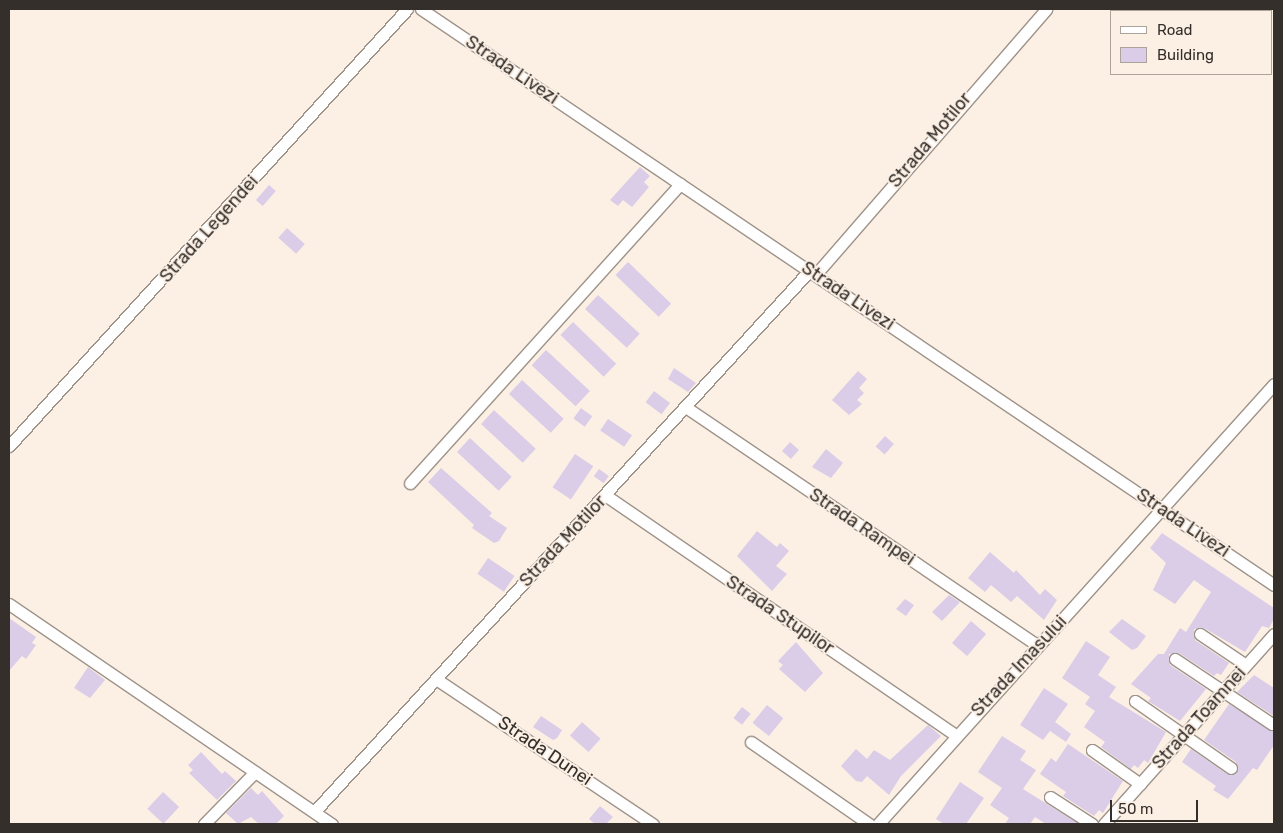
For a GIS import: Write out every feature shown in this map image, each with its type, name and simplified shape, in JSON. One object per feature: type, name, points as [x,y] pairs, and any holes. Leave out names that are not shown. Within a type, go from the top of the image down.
[{"type":"street","name":"Strada Legendei","points":[[9,446],[407,9]]},
{"type":"street","name":"Strada Livezi","points":[[421,9],[1274,585]]},
{"type":"street","name":"Strada Motilor","points":[[314,812],[813,272],[1046,9]]},
{"type":"street","points":[[410,483],[680,184]]},
{"type":"street","name":"Strada Imasului","points":[[878,824],[956,735],[1163,510],[1274,384]]},
{"type":"street","name":"Strada Rampei","points":[[687,408],[1038,646]]},
{"type":"street","name":"Strada Stupilor","points":[[605,495],[956,735]]},
{"type":"street","points":[[9,604],[332,824]]},
{"type":"street","points":[[1200,634],[1246,665]]},
{"type":"street","name":"Strada Toamnei","points":[[1104,824],[1274,634]]},
{"type":"street","points":[[1175,659],[1272,724]]},
{"type":"street","name":"Strada Dunei","points":[[436,679],[653,824]]},
{"type":"street","points":[[1135,702],[1231,768]]},
{"type":"street","points":[[751,742],[869,824]]},
{"type":"street","points":[[1092,750],[1140,784]]},
{"type":"street","points":[[204,824],[255,772]]},
{"type":"street","points":[[1050,797],[1092,824]]},
{"type":"building","points":[[640,167],[650,176],[644,182],[649,187],[632,207],[623,200],[618,206],[610,200]]},
{"type":"building","points":[[269,185],[276,191],[263,206],[256,200]]},
{"type":"building","points":[[287,228],[305,244],[296,254],[278,238]]},
{"type":"building","points":[[628,262],[671,304],[659,317],[615,275]]},
{"type":"building","points":[[598,295],[640,334],[627,348],[585,309]]},
{"type":"building","points":[[573,322],[616,364],[604,377],[560,335]]},
{"type":"building","points":[[546,350],[590,391],[576,406],[532,365]]},
{"type":"building","points":[[674,368],[696,383],[688,392],[668,379]]},
{"type":"building","points":[[858,371],[867,379],[859,388],[864,393],[857,400],[862,404],[849,415],[832,400]]},
{"type":"building","points":[[522,380],[564,419],[551,433],[509,394]]},
{"type":"building","points":[[654,391],[670,403],[662,414],[646,402]]},
{"type":"building","points":[[581,408],[592,416],[585,427],[573,419]]},
{"type":"building","points":[[494,410],[536,449],[523,463],[481,424]]},
{"type":"building","points":[[608,419],[632,435],[624,447],[600,431]]},
{"type":"building","points":[[885,436],[894,444],[885,454],[876,446]]},
{"type":"building","points":[[470,438],[512,477],[499,491],[457,452]]},
{"type":"building","points":[[790,442],[799,450],[791,459],[782,451]]},
{"type":"building","points":[[826,449],[843,463],[831,478],[812,467]]},
{"type":"building","points":[[575,454],[593,466],[571,499],[553,487]]},
{"type":"building","points":[[441,468],[492,513],[489,516],[507,528],[499,541],[494,543],[472,528],[474,525],[428,482]]},
{"type":"building","points":[[599,469],[609,476],[604,483],[594,476]]},
{"type":"building","points":[[757,531],[777,547],[780,543],[789,551],[776,566],[787,574],[772,591],[737,556]]},
{"type":"building","points":[[1162,533],[1274,608],[1274,619],[1269,628],[1262,626],[1245,652],[1204,628],[1194,629],[1195,640],[1229,663],[1221,675],[1217,673],[1214,676],[1179,653],[1169,654],[1170,665],[1206,689],[1180,721],[1148,701],[1151,698],[1131,684],[1158,654],[1164,654],[1180,628],[1186,632],[1211,592],[1194,580],[1175,604],[1153,590],[1166,563],[1150,548]]},
{"type":"building","points":[[990,552],[1014,573],[1016,570],[1040,595],[1045,589],[1057,600],[1044,620],[1017,596],[1011,602],[991,585],[985,592],[968,578]]},
{"type":"building","points":[[488,558],[515,576],[504,592],[477,574]]},
{"type":"building","points":[[949,595],[960,602],[942,621],[932,612]]},
{"type":"building","points":[[905,599],[914,605],[906,616],[896,609]]},
{"type":"building","points":[[9,618],[36,637],[32,643],[36,645],[26,659],[22,656],[9,671]]},
{"type":"building","points":[[1122,619],[1146,636],[1137,648],[1132,650],[1109,632]]},
{"type":"building","points":[[971,621],[986,634],[967,656],[952,643]]},
{"type":"building","points":[[1086,641],[1110,657],[1098,675],[1116,687],[1109,697],[1166,732],[1148,763],[1144,760],[1138,768],[1134,765],[1131,769],[1101,747],[1105,742],[1084,727],[1095,711],[1085,704],[1090,697],[1062,678]]},
{"type":"building","points":[[796,642],[823,673],[805,692],[779,669],[783,665],[778,661]]},
{"type":"building","points":[[88,667],[105,680],[90,698],[74,688]]},
{"type":"building","points":[[1254,675],[1274,688],[1274,716],[1237,692]]},
{"type":"building","points":[[1044,688],[1068,704],[1055,722],[1071,734],[1066,742],[1050,731],[1043,740],[1020,725]]},
{"type":"building","points":[[1229,704],[1274,731],[1274,745],[1257,770],[1253,768],[1228,799],[1213,790],[1216,786],[1182,762],[1191,749],[1227,774],[1237,773],[1236,762],[1204,740]]},
{"type":"building","points":[[767,705],[783,718],[769,736],[753,723]]},
{"type":"building","points":[[742,707],[751,714],[742,725],[733,718]]},
{"type":"building","points":[[541,716],[562,730],[557,738],[553,740],[533,727]]},
{"type":"building","points":[[582,722],[601,739],[589,752],[570,735]]},
{"type":"building","points":[[928,725],[941,736],[901,776],[889,795],[867,776],[862,782],[856,781],[841,766],[856,749],[867,759],[874,750],[890,760]]},
{"type":"building","points":[[1002,736],[1026,751],[1020,760],[1036,770],[1023,789],[1079,824],[1046,824],[1035,817],[1030,824],[1005,824],[1009,818],[990,805],[1002,788],[978,772]]},
{"type":"building","points":[[1068,744],[1123,781],[1103,813],[1099,810],[1094,816],[1063,796],[1066,792],[1040,774],[1051,758],[1056,762]]},
{"type":"building","points":[[201,752],[222,774],[225,771],[236,781],[217,800],[189,773],[193,770],[188,765]]},
{"type":"building","points":[[960,782],[984,798],[966,824],[944,824],[936,819]]},
{"type":"building","points":[[251,788],[258,795],[262,791],[284,816],[276,824],[259,824],[251,817],[238,824],[226,813]]},
{"type":"building","points":[[163,792],[179,807],[163,824],[147,809]]},
{"type":"building","points":[[600,806],[613,817],[606,824],[595,824],[589,819]]}]
